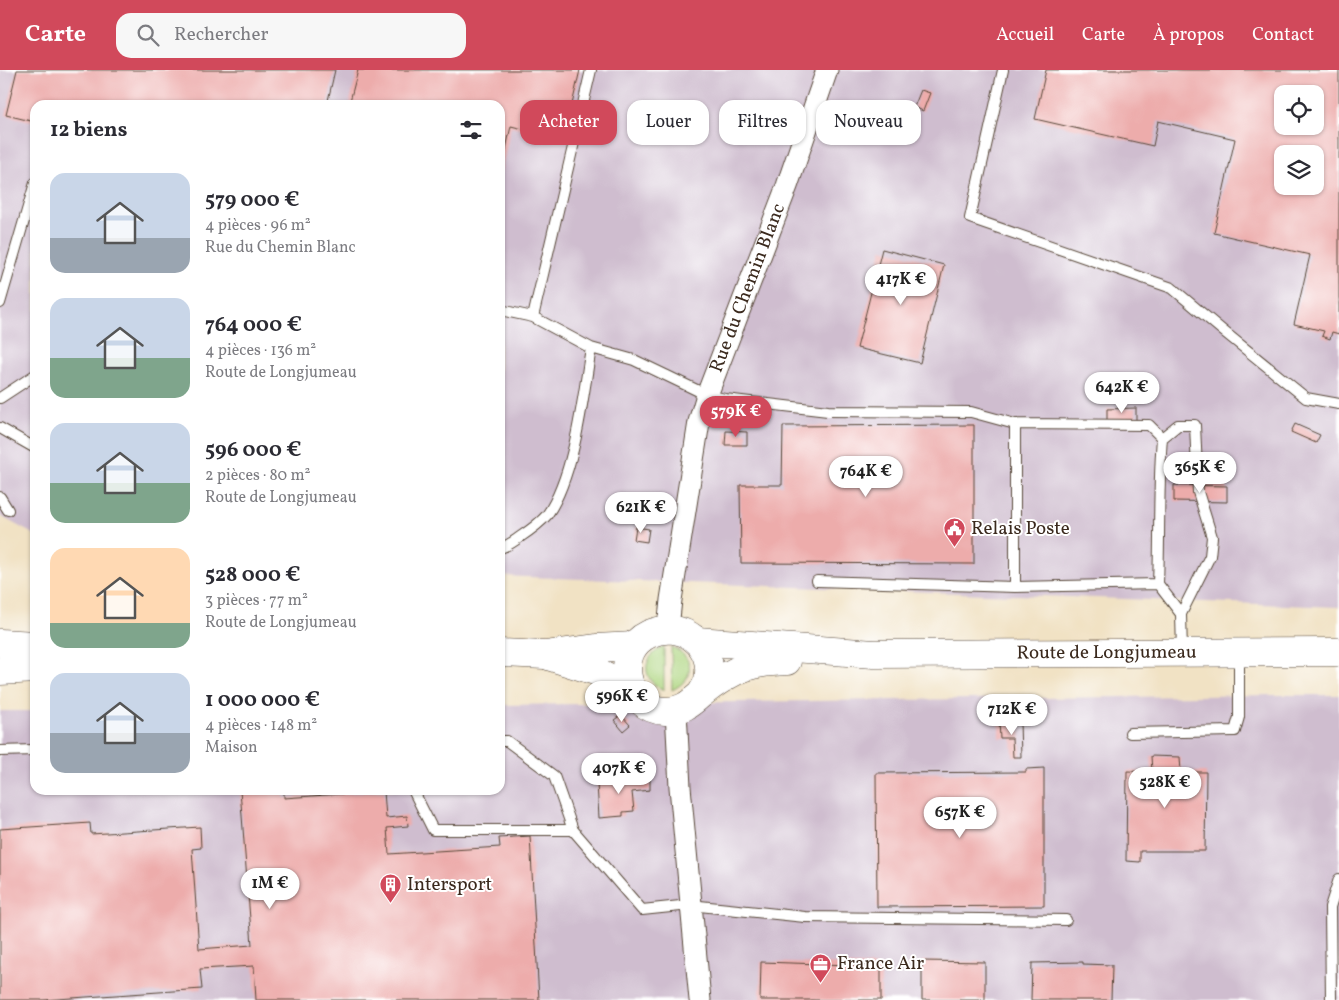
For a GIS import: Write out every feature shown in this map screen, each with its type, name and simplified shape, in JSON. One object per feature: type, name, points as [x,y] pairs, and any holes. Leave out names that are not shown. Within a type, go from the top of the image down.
[{"type":"street","name":"Rue du Chemin Blanc","points":[[668,628],[670,600],[696,440],[707,395],[787,186],[827,70]]},
{"type":"street","name":"Route de Longjumeau","points":[[668,628],[685,633],[697,641],[874,654]]},
{"type":"street","points":[[668,628],[657,630],[644,636],[634,646],[628,659],[627,674],[630,688],[638,699],[650,707],[663,711],[676,711],[690,905],[700,1000]]},
{"type":"street","points":[[697,641],[705,652],[709,667],[708,681],[701,694]]},
{"type":"street","points":[[0,643],[30,645]]},
{"type":"street","points":[[505,653],[545,655],[596,648],[634,646]]},
{"type":"street","name":"Route de Longjumeau","points":[[676,711],[691,704],[701,694],[736,670],[754,664],[874,654],[1339,652]]},
{"type":"street","points":[[545,655],[595,671],[630,688]]},
{"type":"street","points":[[0,671],[30,669]]},
{"type":"lane","points":[[533,317],[591,70]]},
{"type":"lane","points":[[1003,70],[970,218],[1172,288],[1306,398],[1339,404]]},
{"type":"lane","points":[[0,303],[30,200]]},
{"type":"lane","points":[[505,311],[533,317],[591,348],[634,360],[707,395],[828,412],[972,412],[1015,424],[1149,425],[1162,438]]},
{"type":"lane","points":[[505,546],[528,532],[546,515],[563,482],[577,427],[591,348]]},
{"type":"lane","points":[[0,398],[30,377]]},
{"type":"lane","points":[[1015,424],[1015,587]]},
{"type":"lane","points":[[1182,614],[1158,584],[1159,476],[1162,438],[1178,425],[1195,425],[1198,492],[1212,537],[1210,556],[1182,614],[1182,652]]},
{"type":"lane","points":[[0,428],[30,445]]},
{"type":"lane","points":[[0,497],[8,510]]},
{"type":"lane","points":[[817,581],[1015,587],[1158,584]]},
{"type":"lane","points":[[1130,733],[1235,731],[1239,717],[1239,652]]},
{"type":"lane","points":[[505,741],[554,776],[573,830],[642,910],[690,905],[805,917],[1066,920]]},
{"type":"lane","points":[[0,751],[30,750]]},
{"type":"lane","points":[[416,795],[433,830],[573,830]]},
{"type":"lane","points":[[1331,1000],[1330,907],[1339,879]]},
{"type":"shaded area","points":[[0,70],[1339,70],[1339,607],[505,576],[505,100],[30,100],[30,532],[0,516]]},
{"type":"shaded area","points":[[1339,695],[1339,1000],[0,1000],[0,711],[30,711],[30,795],[505,795],[505,705]]},
{"type":"green space","points":[[664,647],[664,690],[651,681],[647,668],[651,656]]},
{"type":"green space","points":[[671,647],[685,656],[690,668],[685,680],[672,690]]},
{"type":"building","points":[[17,70],[335,70],[328,100],[30,100],[30,121],[6,115]]},
{"type":"building","points":[[358,70],[580,70],[573,100],[520,100],[520,128],[511,126],[505,154],[505,100],[350,100]]},
{"type":"building","points":[[1046,70],[1339,70],[1339,334],[1332,332],[1330,339],[1322,336],[1324,331],[1294,324],[1310,255],[1214,233],[1235,139],[1158,121],[1153,146],[1035,119]]},
{"type":"building","points":[[921,90],[930,93],[923,111],[921,110],[921,100],[917,100]]},
{"type":"building","points":[[882,249],[944,265],[920,363],[857,348]]},
{"type":"building","points":[[1136,408],[1136,420],[1107,421],[1107,409]]},
{"type":"building","points":[[1295,424],[1320,435],[1316,443],[1291,432]]},
{"type":"building","points":[[974,425],[974,564],[741,563],[740,485],[782,485],[783,426]]},
{"type":"building","points":[[726,431],[747,432],[747,445],[725,445]]},
{"type":"building","points":[[1174,485],[1227,486],[1227,502],[1174,501]]},
{"type":"building","points":[[636,527],[649,529],[647,542],[634,540]]},
{"type":"building","points":[[621,715],[630,725],[623,731],[614,720]]},
{"type":"building","points":[[999,722],[1020,722],[1021,757],[1013,757],[1012,738],[1000,738]]},
{"type":"building","points":[[1151,756],[1180,757],[1181,772],[1206,772],[1205,851],[1140,851],[1140,862],[1126,861],[1127,771],[1152,772]]},
{"type":"building","points":[[1044,768],[1044,906],[877,907],[876,773],[1026,772],[1026,769]]},
{"type":"building","points":[[631,769],[632,781],[650,779],[650,790],[632,792],[634,811],[623,812],[623,816],[599,818],[597,783],[618,782],[617,770]]},
{"type":"building","name":"Intersport","points":[[240,795],[284,795],[284,798],[327,795],[384,795],[386,818],[407,816],[408,826],[387,828],[389,854],[500,847],[499,838],[530,836],[539,1000],[256,1000],[254,966],[200,969],[202,989],[43,1000],[0,1000],[0,829],[90,823],[91,834],[200,827],[201,848],[192,849],[199,949],[252,945]]},
{"type":"building","points":[[922,961],[985,962],[985,1000],[922,1000]]},
{"type":"building","name":"France Air","points":[[761,962],[881,966],[881,1000],[760,1000]]},
{"type":"building","points":[[1083,962],[1083,964],[1112,965],[1111,1000],[1031,1000],[1032,963]]},
{"type":"place","name":"Relais Poste","points":[[955,548]]},
{"type":"place","name":"Intersport","points":[[391,904]]},
{"type":"place","name":"France Air","points":[[821,983]]}]
